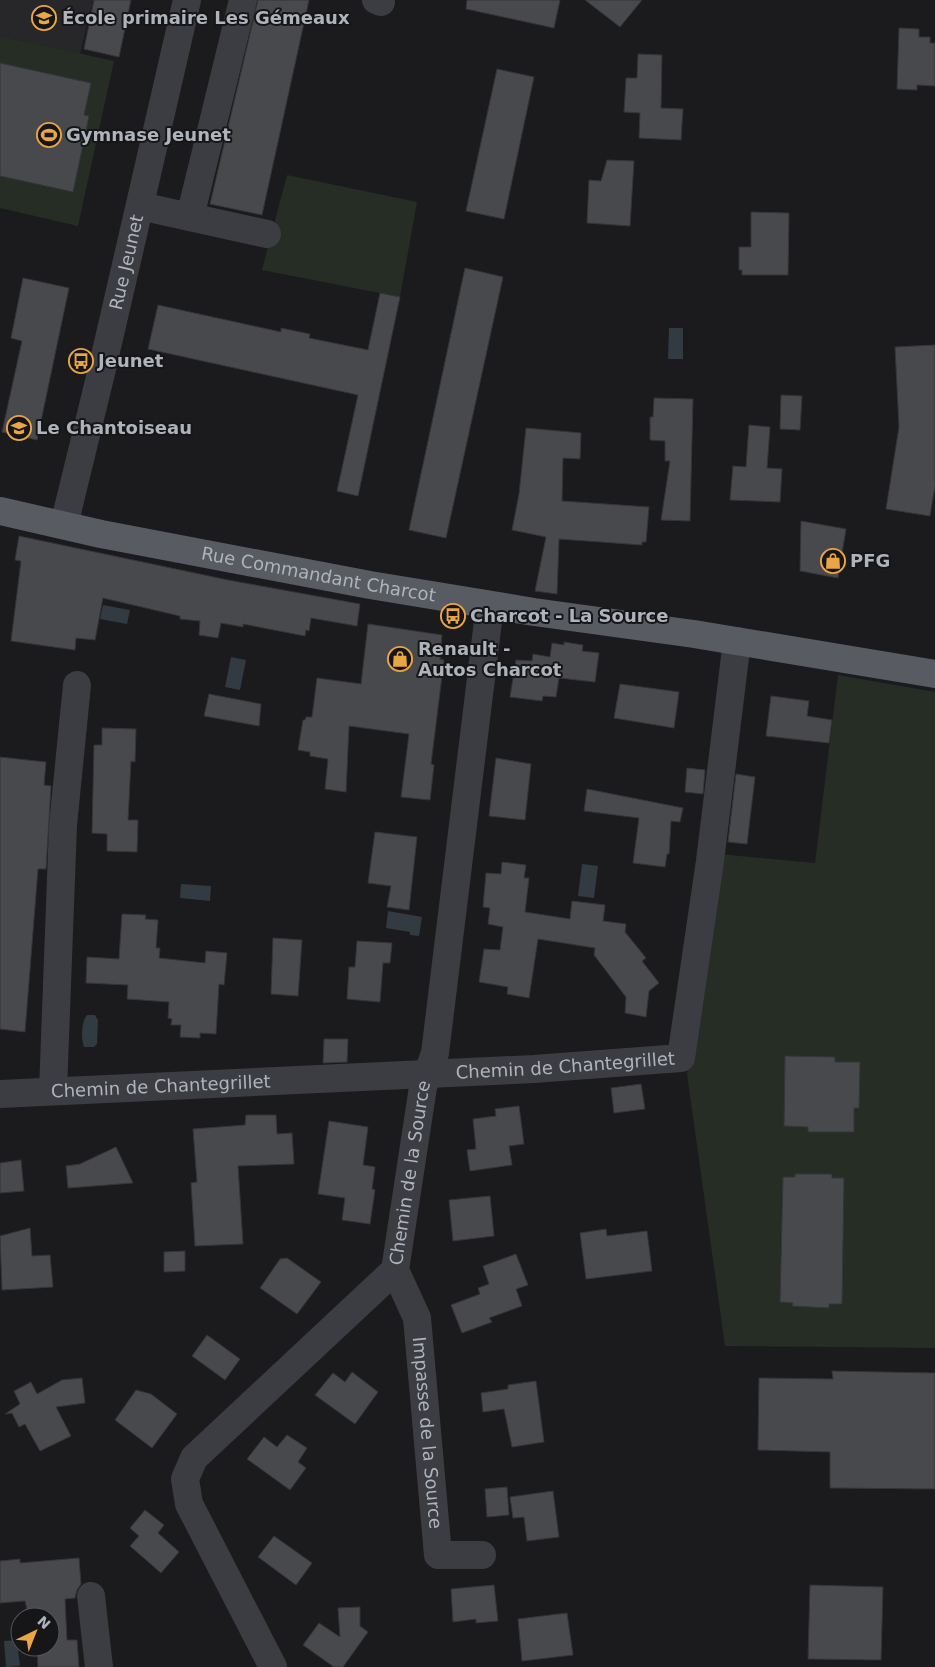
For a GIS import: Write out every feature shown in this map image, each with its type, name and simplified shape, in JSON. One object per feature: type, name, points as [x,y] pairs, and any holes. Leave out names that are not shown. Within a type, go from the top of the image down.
[{"type":"main road","name":"Rue Commandant Charcot","points":[[0,511],[370,585],[490,605],[737,641],[935,674]]},
{"type":"street","name":"Rue Jeunet","points":[[64,525],[187,0]]},
{"type":"street","points":[[190,217],[243,0]]},
{"type":"street","points":[[140,206],[267,234]]},
{"type":"street","name":"Chemin de la Source","points":[[273,1667],[189,1504],[185,1480],[194,1458],[395,1270],[423,1086],[435,1053],[490,605]]},
{"type":"street","name":"Chemin de Chantegrillet","points":[[0,1094],[429,1072],[534,1069],[681,1058],[710,861],[737,641]]},
{"type":"street","points":[[53,1091],[63,825],[77,685]]},
{"type":"street","name":"Impasse de la Source","points":[[395,1270],[417,1318],[438,1555],[482,1555]]},
{"type":"street","points":[[91,1596],[100,1667]]},
{"type":"shaded area","name":"École primaire Les Gémeaux","points":[[0,0],[93,0],[80,54],[0,36]]},
{"type":"shaded area","name":"Gymnase Jeunet","points":[[0,36],[114,61],[78,226],[0,208]]},
{"type":"shaded area","points":[[287,175],[417,202],[400,297],[262,270]]},
{"type":"shaded area","points":[[669,328],[683,328],[683,359],[668,359]]},
{"type":"shaded area","points":[[103,605],[130,610],[127,624],[100,619]]},
{"type":"shaded area","points":[[231,657],[246,660],[240,690],[225,687]]},
{"type":"shaded area","points":[[838,675],[935,692],[935,1348],[725,1346],[687,1074],[718,854],[815,863]]},
{"type":"shaded area","points":[[582,864],[598,866],[594,898],[578,896]]},
{"type":"shaded area","points":[[181,884],[211,886],[210,901],[180,898]]},
{"type":"shaded area","points":[[388,911],[422,917],[419,936],[410,935],[410,932],[386,928]]},
{"type":"shaded area","points":[[87,1015],[95,1015],[98,1020],[97,1044],[94,1047],[84,1047],[83,1044],[83,1026]]},
{"type":"shaded area","points":[[4,1641],[10,1641],[10,1657],[19,1657],[20,1666],[6,1667]]},
{"type":"building","points":[[94,0],[131,0],[119,57],[84,49]]},
{"type":"building","points":[[258,0],[309,0],[262,215],[210,204]]},
{"type":"building","points":[[467,0],[560,0],[554,28],[466,9]]},
{"type":"building","points":[[585,0],[642,0],[620,27]]},
{"type":"building","points":[[899,28],[919,29],[919,37],[930,37],[930,43],[935,43],[935,86],[917,85],[917,90],[897,89]]},
{"type":"building","points":[[638,54],[662,55],[661,108],[683,109],[681,140],[639,138],[640,113],[624,112],[626,78],[637,78]]},
{"type":"building","name":"Gymnase Jeunet","points":[[0,63],[91,83],[84,115],[89,116],[73,192],[0,176]]},
{"type":"building","points":[[497,69],[534,77],[504,219],[466,211]]},
{"type":"building","points":[[607,160],[634,161],[630,226],[587,223],[589,180],[601,181]]},
{"type":"building","points":[[751,212],[789,213],[788,275],[742,275],[742,270],[739,270],[739,247],[751,247]]},
{"type":"building","points":[[465,268],[503,277],[446,538],[409,530]]},
{"type":"building","points":[[23,278],[69,288],[37,440],[2,432],[22,341],[11,338]]},
{"type":"building","points":[[380,293],[400,297],[358,496],[337,491],[358,395],[148,349],[158,305],[281,332],[281,328],[310,334],[309,338],[368,350]]},
{"type":"building","points":[[935,345],[935,486],[930,516],[886,509],[899,427],[895,347]]},
{"type":"building","points":[[781,395],[802,396],[800,430],[780,429]]},
{"type":"building","points":[[654,398],[693,399],[690,521],[661,520],[670,461],[665,461],[665,441],[650,440],[650,417],[653,417]]},
{"type":"building","points":[[749,425],[770,427],[767,468],[782,469],[780,502],[730,500],[733,466],[746,467]]},
{"type":"building","points":[[526,428],[581,433],[580,459],[563,458],[562,501],[649,507],[646,542],[642,542],[642,545],[559,539],[557,594],[535,591],[546,537],[512,530],[519,494]]},
{"type":"building","points":[[801,521],[846,529],[838,578],[800,571]]},
{"type":"building","points":[[19,536],[228,580],[360,604],[357,626],[311,618],[309,631],[306,630],[305,636],[243,624],[243,627],[221,623],[218,638],[199,635],[200,621],[180,619],[180,616],[103,598],[95,640],[76,638],[75,650],[11,641],[21,561],[15,560]]},
{"type":"building","points":[[368,624],[442,635],[440,659],[444,660],[431,764],[434,765],[430,800],[401,797],[409,734],[349,726],[346,792],[325,789],[328,759],[310,756],[310,752],[298,750],[303,720],[306,717],[312,717],[317,678],[361,684]]},
{"type":"building","points":[[564,642],[583,645],[582,651],[599,653],[595,682],[559,678],[556,697],[543,696],[542,701],[510,697],[516,660],[532,661],[533,654],[550,657],[552,643],[564,645]]},
{"type":"building","points":[[620,684],[679,692],[674,728],[614,718]]},
{"type":"building","points":[[209,694],[261,704],[259,726],[204,716]]},
{"type":"building","points":[[771,696],[809,701],[807,716],[832,720],[829,743],[766,736]]},
{"type":"building","points":[[102,728],[136,729],[135,762],[131,761],[128,820],[138,820],[137,852],[107,851],[107,834],[92,833],[94,745],[102,745]]},
{"type":"building","points":[[0,757],[46,762],[44,785],[51,786],[46,869],[38,869],[25,1032],[0,1029]]},
{"type":"building","points":[[496,758],[531,764],[525,820],[489,816]]},
{"type":"building","points":[[687,768],[705,770],[703,794],[685,792]]},
{"type":"building","points":[[736,774],[755,777],[747,844],[728,842]]},
{"type":"building","points":[[587,789],[683,808],[680,822],[671,821],[669,854],[667,854],[665,867],[633,863],[639,818],[584,811]]},
{"type":"building","points":[[375,832],[417,837],[409,910],[387,907],[391,886],[368,883]]},
{"type":"building","points":[[502,862],[526,865],[524,878],[529,878],[525,912],[570,919],[572,901],[605,905],[603,921],[626,924],[625,932],[646,958],[642,961],[659,983],[649,991],[646,1017],[625,1013],[626,997],[594,955],[595,948],[538,939],[529,998],[507,994],[508,987],[479,982],[484,949],[500,950],[503,927],[488,924],[490,908],[483,907],[486,873],[501,874]]},
{"type":"building","points":[[122,914],[146,915],[145,919],[158,920],[156,948],[160,948],[159,958],[205,963],[206,951],[227,953],[224,985],[219,984],[216,1034],[200,1033],[200,1038],[180,1037],[181,1025],[171,1025],[172,1019],[168,1018],[169,1002],[127,999],[128,985],[86,983],[87,957],[119,959]]},
{"type":"building","points":[[273,938],[302,940],[298,996],[271,994]]},
{"type":"building","points":[[357,941],[392,943],[390,963],[383,963],[380,1002],[347,999],[349,967],[355,967]]},
{"type":"building","points":[[324,1039],[348,1039],[347,1062],[323,1063]]},
{"type":"building","points":[[785,1056],[835,1057],[835,1062],[860,1062],[859,1108],[854,1108],[854,1132],[808,1132],[808,1127],[784,1126]]},
{"type":"building","points":[[641,1084],[645,1109],[614,1113],[611,1088]]},
{"type":"building","points":[[519,1106],[524,1144],[509,1146],[512,1165],[470,1171],[467,1150],[476,1149],[473,1119],[496,1116],[495,1109]]},
{"type":"building","points":[[246,1115],[276,1115],[277,1134],[292,1133],[294,1164],[238,1166],[243,1244],[195,1246],[191,1183],[197,1182],[193,1129],[245,1125]]},
{"type":"building","points":[[329,1121],[368,1127],[363,1165],[375,1167],[372,1189],[375,1190],[370,1224],[342,1220],[345,1198],[318,1194]]},
{"type":"building","points":[[116,1147],[133,1183],[68,1188],[66,1166],[80,1164]]},
{"type":"building","points":[[21,1160],[24,1191],[0,1193],[0,1163]]},
{"type":"building","points":[[795,1174],[832,1174],[832,1178],[844,1178],[842,1304],[829,1304],[829,1308],[792,1306],[793,1303],[780,1302],[783,1177],[795,1177]]},
{"type":"building","points":[[490,1196],[494,1236],[453,1241],[449,1200]]},
{"type":"building","points":[[30,1228],[32,1256],[50,1255],[53,1287],[2,1290],[0,1236]]},
{"type":"building","points":[[606,1229],[607,1236],[647,1231],[652,1271],[586,1279],[580,1233]]},
{"type":"building","points":[[185,1251],[185,1271],[164,1272],[164,1252]]},
{"type":"building","points":[[516,1254],[528,1285],[516,1289],[522,1306],[489,1318],[492,1322],[462,1333],[451,1305],[480,1294],[478,1288],[489,1284],[483,1266]]},
{"type":"building","points":[[287,1258],[321,1282],[297,1314],[260,1288],[280,1259]]},
{"type":"building","points":[[207,1335],[240,1359],[225,1380],[192,1356]]},
{"type":"building","points":[[832,1371],[935,1373],[935,1489],[830,1488],[830,1452],[758,1450],[759,1378],[833,1379]]},
{"type":"building","points":[[352,1372],[378,1392],[355,1424],[315,1395],[333,1373],[345,1382]]},
{"type":"building","points":[[82,1378],[85,1403],[56,1407],[71,1436],[40,1451],[25,1424],[19,1427],[12,1413],[5,1414],[20,1404],[14,1391],[31,1382],[37,1394],[62,1380]]},
{"type":"building","points":[[536,1381],[544,1442],[512,1447],[504,1409],[483,1412],[481,1393],[508,1389],[508,1385]]},
{"type":"building","points":[[136,1390],[151,1394],[177,1414],[152,1448],[115,1420]]},
{"type":"building","points":[[287,1435],[307,1448],[298,1462],[306,1468],[290,1490],[247,1459],[264,1437],[277,1447]]},
{"type":"building","points":[[507,1487],[509,1515],[487,1517],[485,1489]]},
{"type":"building","points":[[553,1491],[559,1537],[527,1541],[524,1517],[513,1518],[510,1497]]},
{"type":"building","points":[[145,1510],[164,1525],[158,1533],[179,1552],[161,1573],[130,1546],[139,1536],[130,1528]]},
{"type":"building","points":[[274,1536],[312,1563],[296,1585],[258,1557]]},
{"type":"building","points":[[79,1558],[81,1584],[75,1598],[65,1599],[67,1640],[77,1640],[79,1667],[38,1667],[37,1657],[60,1657],[60,1607],[26,1607],[25,1601],[0,1603],[0,1561],[20,1559],[20,1563]]},
{"type":"building","points":[[494,1585],[498,1621],[476,1623],[476,1619],[453,1622],[451,1589]]},
{"type":"building","points":[[810,1585],[883,1587],[881,1660],[808,1659]]},
{"type":"building","points":[[360,1607],[360,1626],[368,1632],[343,1667],[334,1667],[303,1645],[319,1623],[340,1637],[338,1608]]},
{"type":"building","points":[[567,1613],[573,1655],[522,1661],[518,1619]]},
{"type":"place","name":"École primaire Les Gémeaux","points":[[44,18]]},
{"type":"place","name":"Gymnase Jeunet","points":[[49,135]]},
{"type":"place","name":"Jeunet","points":[[81,361]]},
{"type":"place","name":"Le Chantoiseau","points":[[19,428]]},
{"type":"place","name":"PFG","points":[[833,561]]},
{"type":"place","name":"Charcot - La Source","points":[[453,616]]},
{"type":"place","name":"Renault - Autos Charcot","points":[[400,659]]}]
